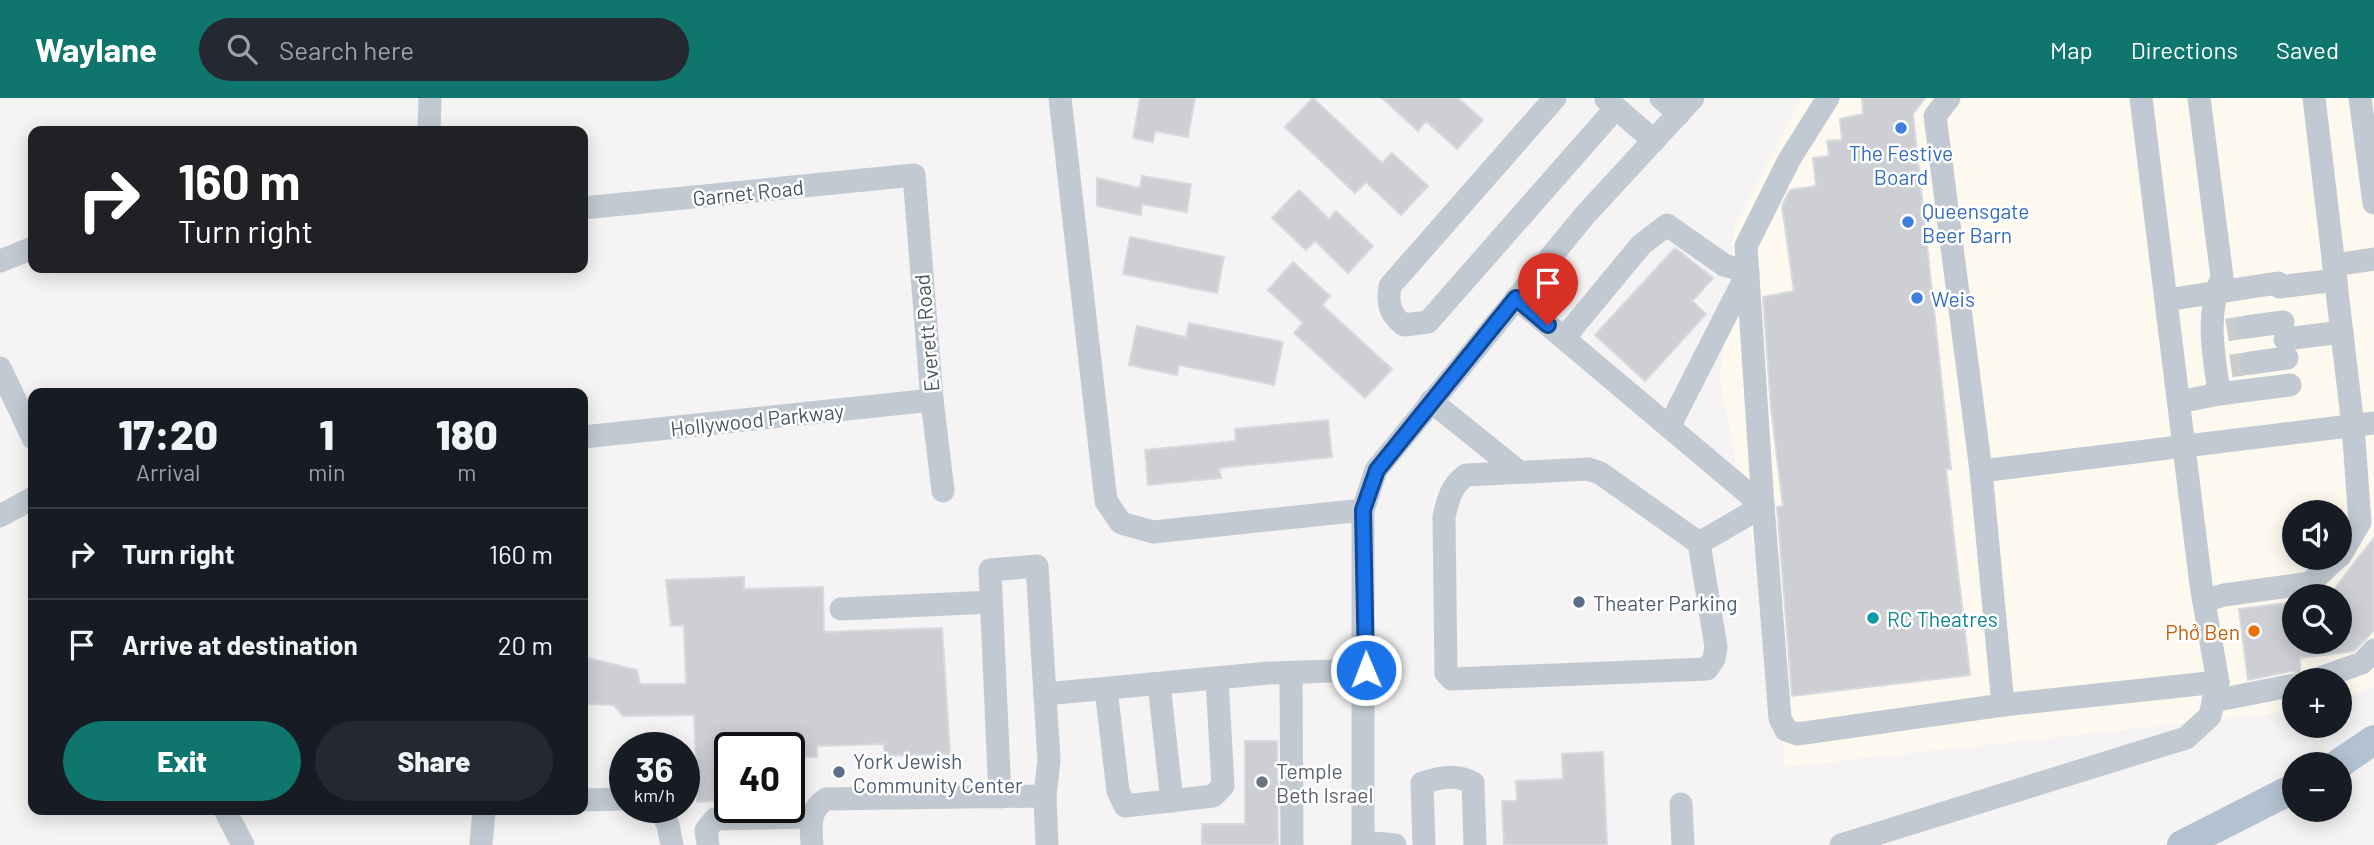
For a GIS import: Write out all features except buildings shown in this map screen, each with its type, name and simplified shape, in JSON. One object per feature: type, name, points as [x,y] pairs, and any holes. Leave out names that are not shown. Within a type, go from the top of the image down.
[{"type":"main road","points":[[2352,755],[2374,740]]},
{"type":"main road","points":[[2182,845],[2282,794]]},
{"type":"street","points":[[429,126],[430,98]]},
{"type":"street","points":[[1060,98],[1106,501],[1121,523],[1153,532],[1363,510]]},
{"type":"street","points":[[1555,98],[1390,286],[1388,301],[1392,315],[1404,325],[1427,322],[1610,103],[1654,141]]},
{"type":"street","points":[[1395,845],[1363,843],[1366,670],[1363,510],[1377,470],[1430,401],[1585,215],[1686,106],[1661,98]]},
{"type":"street","points":[[1828,98],[1789,160],[1746,246],[1780,718],[1786,730],[1797,734],[2003,705],[2282,686]]},
{"type":"street","points":[[1949,98],[1935,116],[1981,471],[2003,705]]},
{"type":"street","points":[[1841,845],[2186,738],[2210,716],[2215,692],[2141,98]]},
{"type":"street","points":[[2199,98],[2222,277],[2216,290],[2228,329],[2233,366],[2219,394]]},
{"type":"street","points":[[2314,98],[2342,332],[2363,424],[2360,522],[2352,535]]},
{"type":"street","points":[[2360,98],[2374,203]]},
{"type":"street","name":"Garnet Road","points":[[588,208],[914,175]]},
{"type":"street","name":"Everett Road","points":[[914,175],[932,400],[943,491]]},
{"type":"street","points":[[1564,338],[1641,245],[1667,225],[1724,265],[1748,272]]},
{"type":"street","points":[[0,261],[28,250]]},
{"type":"street","points":[[2166,300],[2216,290],[2279,285],[2335,272],[2374,259]]},
{"type":"street","points":[[1669,427],[1748,272]]},
{"type":"street","points":[[1516,298],[1763,506]]},
{"type":"street","points":[[2228,329],[2285,340]]},
{"type":"street","points":[[2233,366],[2285,340],[2342,332]]},
{"type":"street","points":[[0,368],[28,427]]},
{"type":"street","points":[[2179,402],[2290,385]]},
{"type":"street","name":"Hollywood Parkway","points":[[588,437],[932,400]]},
{"type":"street","points":[[1430,401],[1519,472]]},
{"type":"street","points":[[1981,471],[2363,424]]},
{"type":"street","points":[[1588,469],[1600,473],[1699,543],[1716,647],[1714,659],[1707,669],[1452,679],[1446,673],[1444,517],[1448,497],[1455,483],[1466,475],[1588,469]]},
{"type":"street","points":[[0,516],[28,501]]},
{"type":"street","points":[[1699,543],[1763,506]]},
{"type":"street","points":[[1000,797],[990,569],[1037,566],[1049,760],[1045,796],[1048,845]]},
{"type":"street","points":[[2204,601],[2224,595],[2310,583],[2324,570]]},
{"type":"street","points":[[841,609],[991,602]]},
{"type":"street","points":[[2348,668],[2362,663],[2374,650]]},
{"type":"street","points":[[1045,694],[1291,673],[1366,670]]},
{"type":"street","points":[[1291,673],[1292,845]]},
{"type":"street","points":[[1105,689],[1118,791],[1125,806],[1213,796],[1223,786],[1217,679]]},
{"type":"street","points":[[1159,684],[1172,801]]},
{"type":"street","points":[[1424,845],[1422,783],[1436,778],[1462,777],[1473,783],[1475,845]]},
{"type":"street","points":[[811,845],[811,817],[815,806],[827,799],[1045,796]]},
{"type":"street","points":[[588,800],[609,799]]},
{"type":"street","points":[[1682,804],[1683,845]]},
{"type":"street","points":[[228,815],[243,845]]},
{"type":"street","points":[[481,845],[484,815]]},
{"type":"street","points":[[708,845],[706,830],[715,819],[811,817]]},
{"type":"street","points":[[667,823],[672,845]]},
{"type":"shaded area","points":[[1801,98],[2374,98],[2374,686],[2352,696],[2352,668],[2282,668],[2282,712],[1785,767],[1774,648],[1720,382],[1734,227]]},
{"type":"tunnel","points":[[2227,330],[2246,327]]},
{"type":"tunnel","points":[[2231,366],[2251,363]]},
{"type":"place","name":"The Festive Board","points":[[1901,128]]},
{"type":"place","name":"Queensgate Beer Barn","points":[[1908,222]]},
{"type":"place","name":"Weis","points":[[1917,298]]},
{"type":"place","name":"Theater Parking","points":[[1579,602]]},
{"type":"place","name":"RC Theatres","points":[[1873,618]]},
{"type":"place","name":"Phở Ben","points":[[2254,631]]},
{"type":"place","name":"York Jewish Community Center","points":[[839,772]]},
{"type":"place","name":"Temple Beth Israel","points":[[1262,782]]},
{"type":"route","points":[[1366,670],[1363,510],[1377,470],[1430,401],[1516,298],[1548,325]]}]
